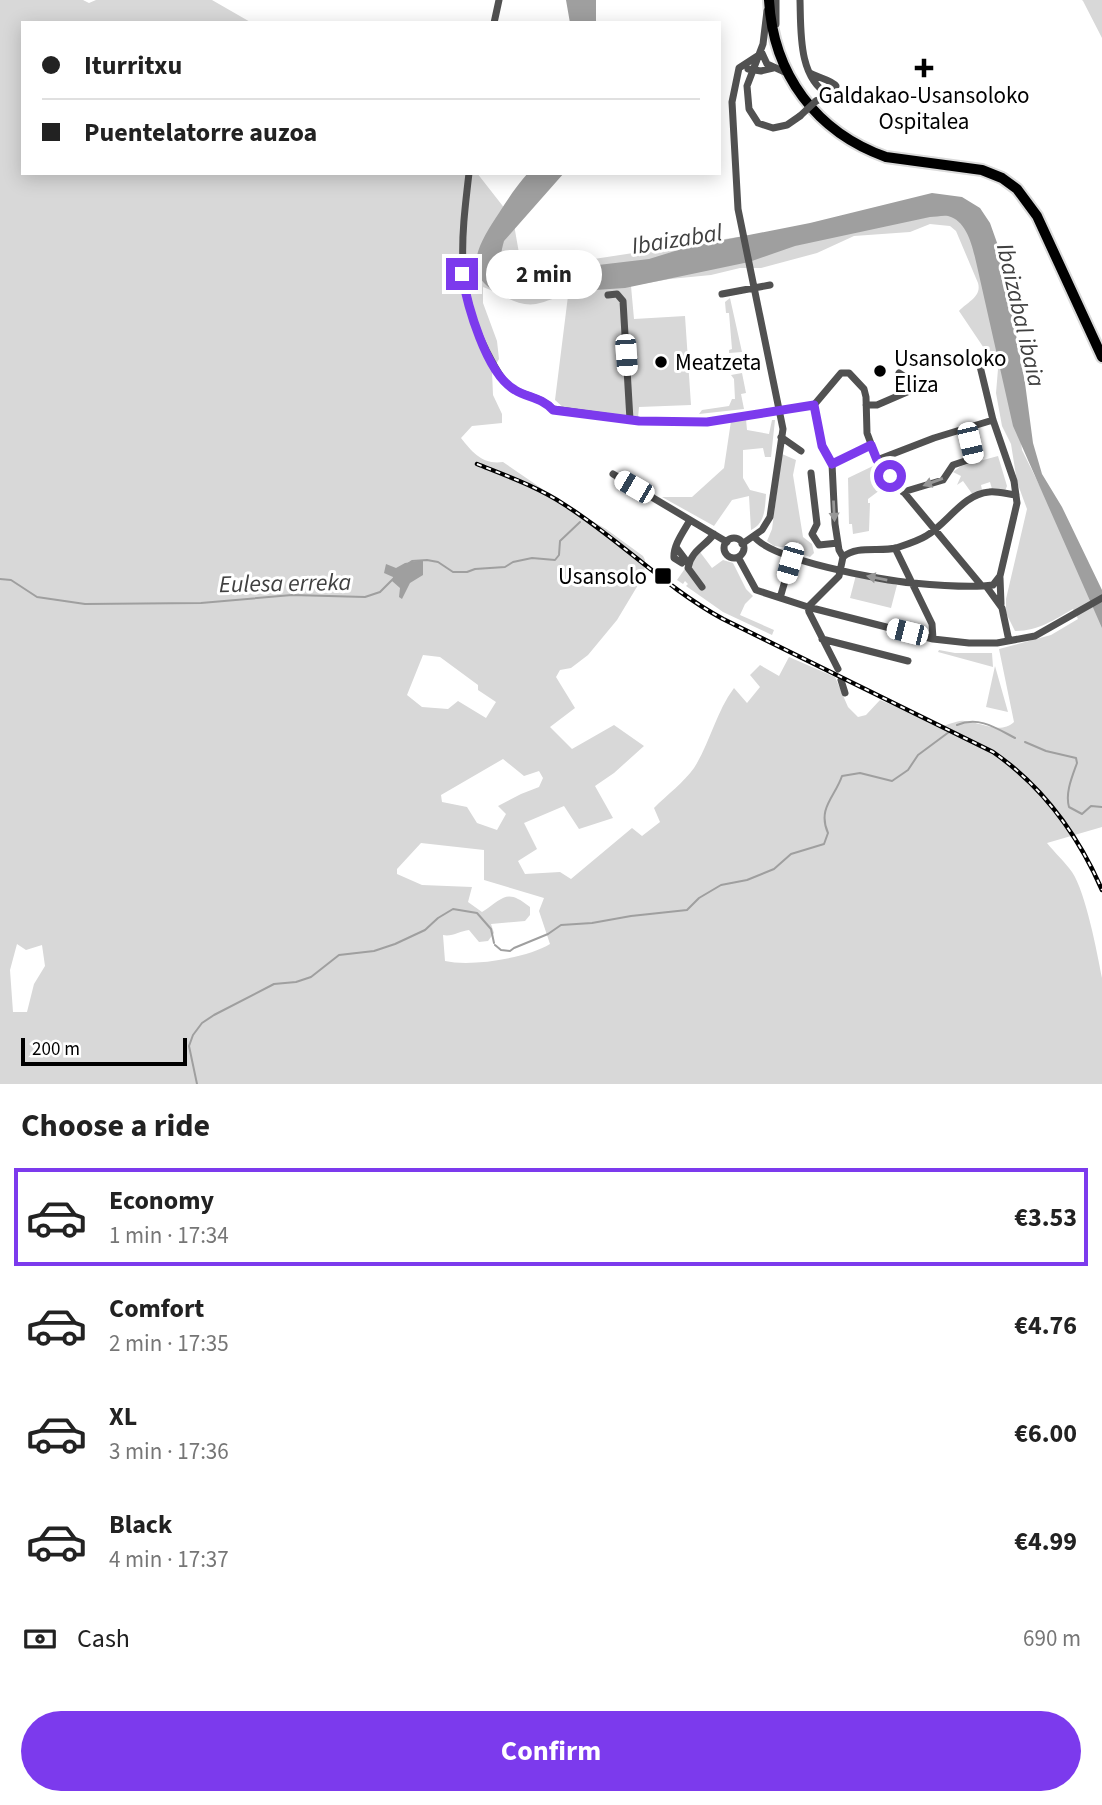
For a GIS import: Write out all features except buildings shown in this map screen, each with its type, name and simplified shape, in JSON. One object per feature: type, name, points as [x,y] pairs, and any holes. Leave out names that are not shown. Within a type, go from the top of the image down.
[{"type":"highway","points":[[772,0],[776,44]]},
{"type":"highway","points":[[772,0],[771,24],[787,73],[809,105],[824,121],[872,152],[913,162],[982,170],[1002,178],[1017,189],[1037,216],[1102,357]]},
{"type":"street","points":[[494,21],[499,0]]},
{"type":"street","points":[[772,0],[760,53],[749,67],[749,109],[758,123],[774,128],[782,127],[800,116],[826,92]]},
{"type":"street","points":[[800,0],[806,65],[811,79],[826,92],[833,94],[836,88],[834,82],[820,80],[810,73]]},
{"type":"street","points":[[760,53],[767,64],[787,73]]},
{"type":"street","points":[[742,544],[766,526],[770,517],[783,429],[736,193],[732,102],[738,74],[743,69],[749,67],[761,71],[774,68]]},
{"type":"street","points":[[747,86],[761,71]]},
{"type":"street","points":[[826,92],[823,85],[828,81]]},
{"type":"street","points":[[469,175],[461,249],[466,299],[479,337],[501,377],[515,391],[545,401],[553,410],[630,420],[707,422],[814,405],[845,372],[849,373],[864,389],[866,422],[877,460],[999,605]]},
{"type":"street","points":[[722,294],[770,285]]},
{"type":"street","points":[[608,295],[617,294],[622,302],[630,420]]},
{"type":"street","points":[[978,358],[993,420],[1014,481],[1017,503],[1000,578],[999,605],[1009,641]]},
{"type":"street","points":[[866,405],[877,404],[913,390],[899,373]]},
{"type":"street","points":[[808,609],[839,576],[843,556],[838,543],[832,464],[822,446],[814,405]]},
{"type":"street","points":[[877,460],[934,438],[993,420]]},
{"type":"street","points":[[903,492],[943,480],[953,465],[974,458],[967,428]]},
{"type":"street","points":[[781,437],[801,451]]},
{"type":"street","points":[[832,464],[871,445]]},
{"type":"street","points":[[811,472],[817,524],[812,534],[819,545],[838,543]]},
{"type":"street","points":[[613,474],[727,541],[735,539],[742,544],[743,550],[738,557],[727,555],[724,547],[727,541]]},
{"type":"street","points":[[843,556],[859,551],[895,548],[926,536],[976,496],[988,492],[1016,495]]},
{"type":"street","points":[[676,547],[690,520]]},
{"type":"street","points":[[702,587],[688,568],[689,562],[694,552],[714,534]]},
{"type":"street","points":[[754,536],[768,548],[792,557],[841,570],[912,583],[993,585],[1000,578]]},
{"type":"street","points":[[895,548],[932,624],[933,639]]},
{"type":"street","points":[[738,557],[756,590],[808,609],[933,639],[970,643],[1009,641],[1035,636],[1102,598]]},
{"type":"street","points":[[780,598],[792,557]]},
{"type":"street","points":[[808,609],[838,669]]},
{"type":"street","points":[[822,639],[908,661]]},
{"type":"street","points":[[841,680],[845,693]]},
{"type":"shaded area","points":[[0,0],[83,0],[89,3],[96,0],[212,0],[249,21],[21,21],[21,175],[479,175],[513,219],[522,270],[836,222],[959,199],[1001,292],[1022,450],[1102,612],[1102,827],[1047,843],[1069,868],[1077,882],[1094,939],[1102,978],[1102,1084],[0,1084]],"holes":[[[930,224],[950,226],[956,231],[978,283],[976,296],[959,311],[998,369],[996,393],[1002,426],[1011,444],[1017,482],[1027,509],[1006,599],[1006,613],[1015,631],[1038,627],[1073,609],[1078,619],[1051,635],[999,649],[1014,722],[1009,726],[997,728],[962,721],[942,726],[880,700],[866,715],[858,717],[848,707],[835,677],[789,657],[779,676],[760,665],[750,675],[760,687],[747,703],[734,688],[722,707],[694,768],[654,808],[660,822],[642,836],[632,828],[571,879],[560,872],[525,874],[518,861],[537,849],[524,823],[564,806],[579,829],[613,818],[595,786],[644,746],[614,725],[572,749],[550,727],[575,708],[556,677],[560,670],[571,668],[588,655],[617,620],[644,575],[645,560],[606,529],[503,462],[490,462],[479,457],[461,438],[472,426],[502,423],[502,414],[493,395],[492,371],[499,359],[497,341],[483,303],[483,287],[515,302],[529,304],[568,296],[555,400],[565,409],[638,418],[639,407],[691,405],[685,316],[634,319],[631,286],[711,275],[740,268],[761,268],[817,253],[854,236],[910,232]],[[423,655],[440,657],[496,702],[486,718],[458,701],[448,709],[422,707],[407,695]],[[503,759],[524,776],[539,771],[543,778],[539,787],[498,806],[506,814],[497,830],[477,823],[467,807],[442,802],[441,795]],[[421,843],[484,850],[484,880],[544,898],[539,911],[550,944],[499,960],[470,963],[445,961],[443,935],[469,930],[479,942],[488,941],[494,933],[491,924],[525,921],[530,915],[530,907],[515,898],[505,897],[482,912],[468,902],[472,887],[422,885],[397,874],[397,869]],[[17,944],[26,950],[42,945],[45,966],[34,984],[27,1012],[13,1012],[10,970]]]},
{"type":"shaded area","points":[[566,0],[596,0],[596,21],[570,21]]},
{"type":"shaded area","points":[[1102,0],[1102,38],[1083,1]]},
{"type":"shaded area","points":[[526,175],[562,175],[504,241],[501,254],[503,264],[509,270],[522,274],[649,259],[688,247],[810,223],[932,193],[962,197],[980,208],[990,223],[1001,254],[1025,383],[1033,443],[1042,474],[1062,507],[1102,590],[1102,628],[1013,426],[974,252],[965,230],[955,219],[946,216],[930,217],[795,246],[749,262],[625,288],[504,296],[481,279],[476,259],[484,237]]},
{"type":"shaded area","points":[[730,298],[742,352],[729,353],[732,349],[729,313],[726,313],[725,302]]},
{"type":"shaded area","points":[[742,373],[746,393],[741,394],[744,409],[699,414],[702,410],[729,406],[732,399],[735,399],[734,379],[731,375]]},
{"type":"shaded area","points":[[746,419],[747,430],[769,434],[772,420],[775,420],[771,457],[765,457],[763,448],[743,450],[743,478],[750,490],[766,494],[763,515],[756,527],[751,530],[749,496],[732,500],[714,526],[662,497],[692,497],[724,468],[731,421]]},
{"type":"shaded area","points":[[782,454],[796,460],[793,475],[803,537],[812,544],[814,553],[810,557],[802,554],[803,546],[798,542],[792,543],[788,548],[774,546],[767,541],[772,529]]},
{"type":"shaded area","points":[[998,456],[1007,486],[1005,491],[992,489],[990,482],[981,485],[982,490],[973,495],[963,481],[957,485],[961,476],[953,472],[961,466]]},
{"type":"shaded area","points":[[873,466],[888,484],[868,499],[869,531],[853,534],[852,524],[849,524],[848,478]]},
{"type":"shaded area","points":[[700,552],[712,568],[723,560],[733,563],[746,589],[753,596],[740,615],[774,630],[772,635],[723,612],[686,586],[688,584],[685,581],[683,584],[677,580],[693,557]]},
{"type":"shaded area","points":[[423,561],[423,575],[410,583],[402,599],[399,597],[400,588],[392,581],[393,577],[384,573],[386,564],[396,568]]},
{"type":"shaded area","points":[[856,575],[897,585],[891,608],[850,598]]},
{"type":"shaded area","points":[[938,652],[992,653],[993,667]]},
{"type":"shaded area","points":[[995,666],[1008,712],[986,707]]},
{"type":"waterway","name":"Eulesa erreka","points":[[409,563],[427,560],[438,562],[453,572],[467,572],[505,567],[513,562],[532,558],[555,560],[559,555],[560,541],[580,522]]},
{"type":"waterway","name":"Eulesa erreka","points":[[0,579],[11,580],[37,597],[85,604],[201,603],[292,595],[365,597],[380,592],[393,579]]},
{"type":"waterway","points":[[957,725],[980,723],[1015,738]]},
{"type":"waterway","points":[[495,945],[501,950],[510,951],[548,934],[561,925],[687,910],[699,898],[721,885],[747,880],[774,869],[791,854],[824,844],[828,833],[825,824],[826,810],[842,776],[860,773],[892,781],[908,770],[918,755],[949,732]]},
{"type":"waterway","points":[[1025,742],[1046,751],[1076,758],[1077,763],[1068,791],[1069,807],[1082,814],[1091,806],[1102,807]]},
{"type":"waterway","points":[[197,1084],[189,1046],[202,1023],[274,984],[296,982],[311,977],[339,955],[374,951],[395,944],[425,930],[453,909],[477,913],[491,929],[494,943]]},
{"type":"railway","points":[[477,464],[533,487],[565,505],[682,593],[723,619],[993,752],[1027,780],[1057,813],[1082,850],[1102,890]]},
{"type":"place","name":"Galdakao-Usansoloko Ospitalea","points":[[924,68]]},
{"type":"place","name":"Meatzeta","points":[[661,362]]},
{"type":"place","name":"Usansoloko Eliza","points":[[880,371]]},
{"type":"place","name":"Usansolo","points":[[663,576]]},
{"type":"route","points":[[462,274],[466,299],[479,337],[498,374],[515,391],[545,401],[553,410],[639,421],[707,422],[814,405],[818,414],[822,446],[832,464],[871,445],[877,460],[890,476]]},
{"type":"water label","name":"Ibaizabal","points":[[677,239]]},
{"type":"water label","name":"Ibaizabal ibaia","points":[[1021,315]]}]
